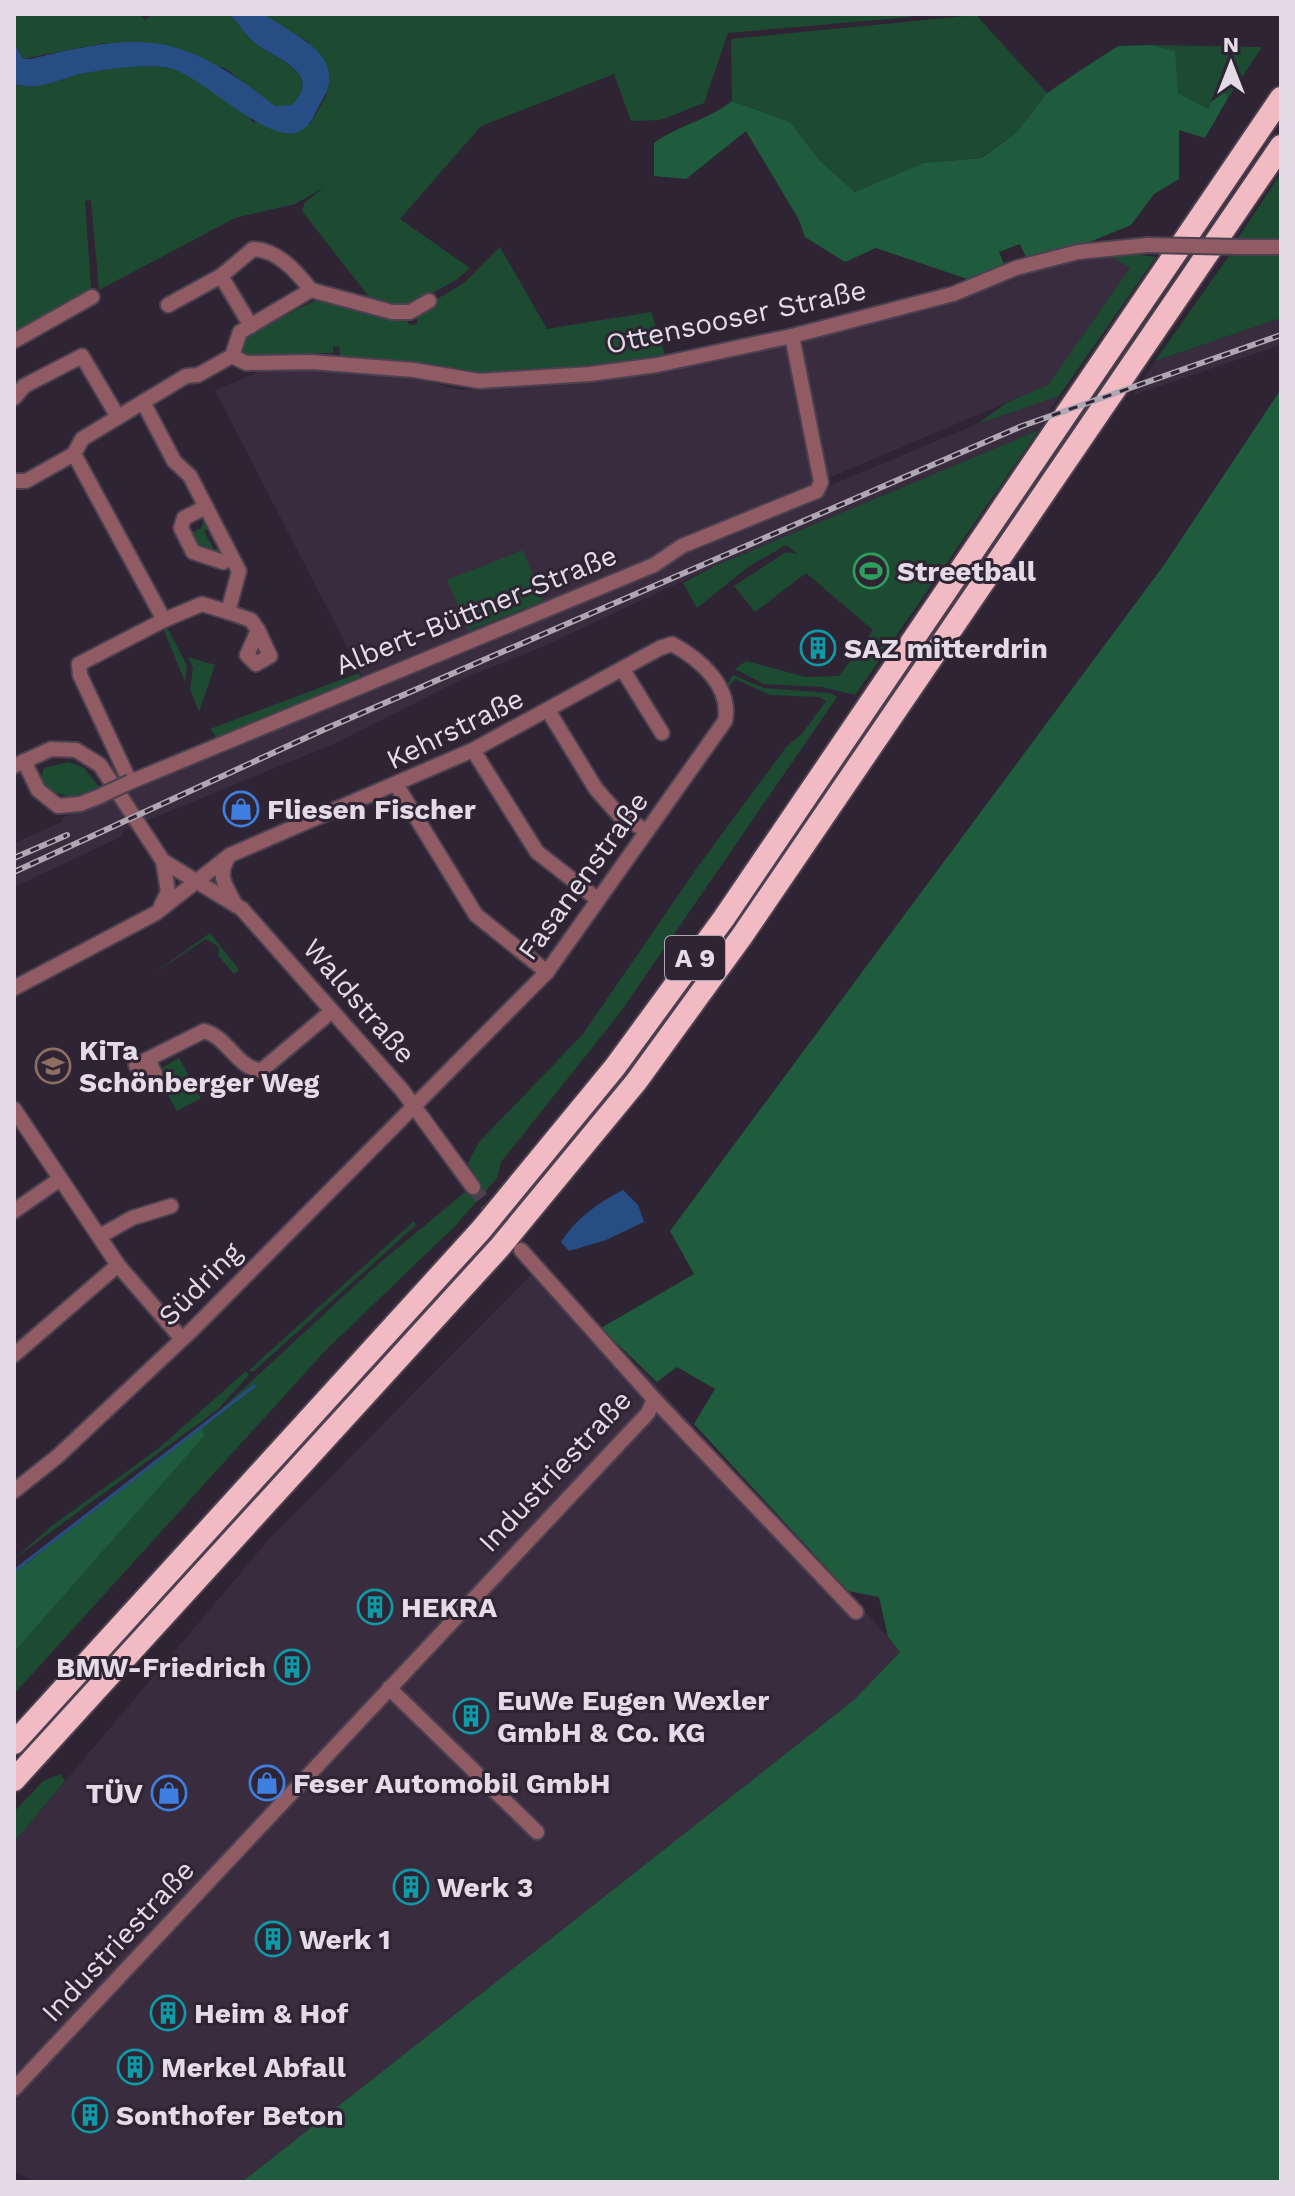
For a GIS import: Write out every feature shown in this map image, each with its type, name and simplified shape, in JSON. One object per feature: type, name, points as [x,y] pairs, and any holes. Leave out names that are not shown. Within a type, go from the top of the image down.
[{"type":"highway","name":"A 9","points":[[14,1743],[481,1230],[615,1067],[724,918],[1281,98]]},
{"type":"highway","name":"A 9","points":[[14,1780],[499,1248],[636,1082],[751,923],[1281,146]]},
{"type":"street","name":"Ottensooser Straße","points":[[232,356],[246,363],[311,362],[479,381],[657,365],[792,336],[953,294],[1016,268],[1078,252],[1148,245],[1281,247]]},
{"type":"street","points":[[168,305],[221,276],[253,249],[262,249],[296,270],[311,290],[392,312],[410,312],[429,301]]},
{"type":"street","points":[[221,276],[251,326]]},
{"type":"street","points":[[14,481],[26,481],[74,454],[82,439],[186,376],[198,375],[232,356],[240,332],[311,290]]},
{"type":"street","points":[[14,341],[92,297]]},
{"type":"street","name":"Albert-Büttner-Straße","points":[[19,764],[38,790],[58,806],[80,804],[654,565],[682,546],[817,491],[821,482],[792,336]]},
{"type":"street","points":[[14,398],[24,386],[82,356],[118,417]]},
{"type":"street","points":[[143,402],[174,461],[190,476],[239,571],[228,612]]},
{"type":"street","points":[[74,454],[164,620]]},
{"type":"street","points":[[206,507],[184,518],[181,528],[193,552],[223,562],[232,558]]},
{"type":"street","points":[[130,782],[80,675],[79,664],[202,604],[251,620],[258,630]]},
{"type":"street","name":"Kehrstraße","points":[[14,988],[156,913],[189,878],[230,855],[397,786],[473,750],[672,644],[694,655]]},
{"type":"street","name":"Fasanenstraße","points":[[414,1104],[547,972],[725,721],[726,696],[694,655]]},
{"type":"street","points":[[623,670],[662,733]]},
{"type":"street","points":[[549,712],[596,789],[619,815],[647,831]]},
{"type":"street","points":[[19,764],[51,749],[76,750],[100,765],[163,861],[168,892],[156,913]]},
{"type":"street","points":[[473,750],[537,852],[597,899]]},
{"type":"street","points":[[397,786],[476,915],[547,972]]},
{"type":"street","points":[[230,855],[222,868],[221,877],[234,902]]},
{"type":"street","name":"Waldstraße","points":[[163,861],[234,902],[414,1104],[473,1187]]},
{"type":"street","points":[[148,1059],[204,1031],[218,1034],[246,1066],[262,1070],[332,1011]]},
{"type":"street","name":"Südring","points":[[14,1491],[58,1456],[182,1339],[414,1104]]},
{"type":"street","points":[[14,1109],[118,1265],[182,1339]]},
{"type":"street","points":[[14,1211],[60,1179]]},
{"type":"street","points":[[100,1236],[132,1218],[171,1206]]},
{"type":"street","points":[[521,1250],[654,1399]]},
{"type":"street","points":[[14,1355],[118,1265]]},
{"type":"street","name":"Industriestraße","points":[[14,2089],[648,1413],[654,1399],[856,1612]]},
{"type":"street","points":[[389,1688],[537,1832]]},
{"type":"shaded area","points":[[1115,250],[1131,267],[1048,385],[824,480],[800,351],[807,337],[957,300],[1010,275]]},
{"type":"shaded area","points":[[1281,318],[1281,345],[1133,395],[1155,361]]},
{"type":"shaded area","points":[[793,342],[818,484],[677,539],[659,558],[363,678],[215,390],[259,372],[312,370],[414,377],[460,390],[614,380]]},
{"type":"shaded area","points":[[1059,396],[1039,430],[715,566],[542,647],[467,677],[338,742],[122,831],[123,836],[14,887],[14,843],[62,822],[62,818],[601,594],[699,543],[792,507],[826,491],[829,486],[977,424]]},
{"type":"shaded area","points":[[532,1274],[649,1377],[804,1552],[875,1622],[900,1652],[854,1700],[242,2182],[37,2182],[14,2171],[14,1842],[270,1538]]},
{"type":"green space","points":[[14,14],[140,14],[145,20],[152,14],[229,14],[255,43],[293,68],[303,84],[301,94],[292,106],[275,107],[225,68],[104,43],[23,59],[14,43]]},
{"type":"green space","points":[[261,14],[911,14],[911,17],[728,33],[704,103],[660,120],[631,121],[614,74],[481,126],[400,219],[470,268],[456,280],[404,308],[373,302],[302,211],[305,202],[325,187],[295,204],[235,218],[99,290],[91,200],[85,201],[91,288],[87,297],[14,338],[14,84],[37,86],[106,69],[165,67],[186,74],[212,89],[253,122],[310,124],[327,95],[309,42]]},
{"type":"green space","points":[[976,15],[1047,93],[1016,133],[980,158],[923,163],[855,192],[820,161],[790,122],[732,101],[731,39]]},
{"type":"green space","points":[[1150,45],[1262,47],[1228,98],[1219,86],[1208,109],[1178,93]]},
{"type":"green space","points":[[1150,45],[1175,51],[1178,93],[1208,109],[1219,85],[1228,98],[1205,138],[1179,130],[1179,179],[1154,194],[1131,225],[1063,253],[1028,262],[1020,244],[999,252],[1006,269],[976,282],[876,248],[845,262],[805,237],[799,220],[746,131],[686,179],[654,176],[654,143],[732,101],[790,122],[820,161],[855,192],[923,163],[981,158],[1016,133],[1047,93],[1084,68],[1118,46]]},
{"type":"green space","points":[[1281,173],[1281,241],[1238,238]]},
{"type":"green space","points":[[500,247],[547,329],[651,312],[665,355],[552,371],[471,375],[340,357],[339,347],[333,347],[333,353],[307,353],[307,357],[240,355],[241,338],[320,298],[403,317],[410,325],[417,324],[417,313],[422,308],[464,283]]},
{"type":"green space","points":[[1132,250],[1133,254],[1156,257],[1059,396],[977,424],[1008,402],[1048,385],[1130,268],[1110,255]]},
{"type":"green space","points":[[1281,254],[1281,318],[1155,361],[1229,256]]},
{"type":"green space","points":[[1281,389],[1281,2182],[242,2182],[854,1700],[900,1652],[888,1637],[879,1597],[848,1591],[694,1424],[715,1389],[677,1367],[657,1382],[601,1328],[694,1274],[670,1231],[1164,565]]},
{"type":"green space","points":[[1039,430],[855,695],[822,687],[764,684],[735,669],[746,661],[806,677],[839,676],[873,630],[806,573],[755,612],[734,586],[786,552],[798,554],[786,545],[748,567],[697,608],[683,583],[715,566]]},
{"type":"green space","points":[[205,517],[211,527],[204,531],[214,550],[221,547],[220,554],[197,548],[190,534],[201,528]]},
{"type":"green space","points":[[523,550],[543,601],[468,631],[447,580]]},
{"type":"green space","points":[[167,627],[187,666],[185,682],[163,628]]},
{"type":"green space","points":[[188,657],[215,665],[199,712],[190,689],[193,668]]},
{"type":"green space","points":[[359,673],[362,679],[217,738],[210,729]]},
{"type":"green space","points":[[733,675],[764,688],[830,693],[837,697],[619,1014],[501,1162],[497,1178],[456,1225],[324,1352],[14,1694],[14,1652],[203,1436],[202,1427],[376,1266],[476,1183],[468,1163],[479,1142],[583,1034],[699,865],[787,746],[802,734],[826,701],[820,697],[770,695],[735,679],[728,688],[726,686]]},
{"type":"green space","points":[[69,762],[84,768],[100,788],[71,797],[47,790],[41,778],[44,768]]},
{"type":"green space","points":[[210,933],[239,970],[234,974],[218,955],[219,947],[206,939],[150,976]]},
{"type":"green space","points":[[179,1058],[201,1098],[177,1111],[163,1086],[168,1083],[160,1069]]},
{"type":"green space","points":[[414,1221],[416,1225],[253,1372],[249,1370]]},
{"type":"green space","points":[[246,1371],[249,1375],[217,1410],[14,1559],[53,1525],[159,1448]]},
{"type":"green space","points":[[202,1427],[204,1436],[14,1652],[14,1573]]},
{"type":"green space","points":[[61,1774],[65,1781],[14,1842],[14,1812],[43,1781]]},
{"type":"water","points":[[229,14],[267,16],[308,43],[324,59],[329,79],[327,91],[312,120],[303,130],[285,133],[270,128],[170,68],[122,68],[82,74],[37,86],[14,84],[14,43],[23,59],[31,59],[104,44],[134,42],[187,51],[242,82],[275,106],[292,105],[301,93],[303,84],[300,75],[293,67],[255,43]]},
{"type":"water","points":[[623,1190],[638,1205],[644,1222],[606,1240],[569,1251],[561,1242],[581,1218]]},
{"type":"waterway","points":[[14,1571],[254,1386]]},
{"type":"tunnel","points":[[473,1187],[514,1240]]},
{"type":"railway","points":[[14,872],[325,729],[1022,426],[1281,335]]},
{"type":"railway","points":[[14,858],[67,835]]},
{"type":"place","name":"Streetball","points":[[871,571]]},
{"type":"place","name":"SAZ mitterdrin","points":[[818,648]]},
{"type":"place","name":"Fliesen Fischer","points":[[241,809]]},
{"type":"place","name":"KiTa Schönberger Weg","points":[[53,1066]]},
{"type":"place","name":"HEKRA","points":[[375,1607]]},
{"type":"place","name":"BMW-Friedrich","points":[[292,1667]]},
{"type":"place","name":"EuWe Eugen Wexler GmbH & Co. KG","points":[[471,1716]]},
{"type":"place","name":"Feser Automobil GmbH","points":[[267,1783]]},
{"type":"place","name":"TÜV","points":[[169,1793]]},
{"type":"place","name":"Werk 3","points":[[411,1887]]},
{"type":"place","name":"Werk 1","points":[[273,1939]]},
{"type":"place","name":"Heim & Hof","points":[[168,2013]]},
{"type":"place","name":"Merkel Abfall","points":[[135,2067]]},
{"type":"place","name":"Sonthofer Beton","points":[[90,2115]]}]
